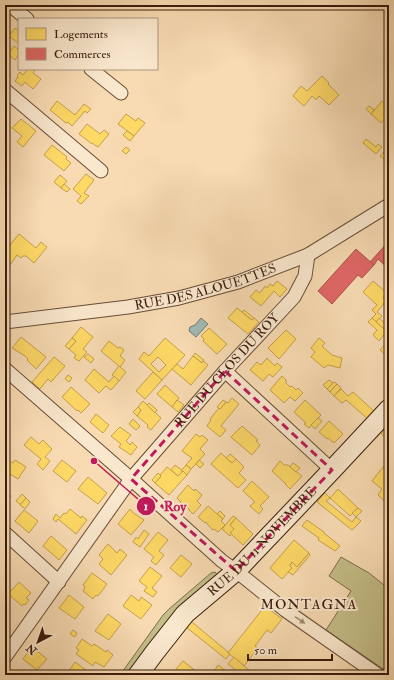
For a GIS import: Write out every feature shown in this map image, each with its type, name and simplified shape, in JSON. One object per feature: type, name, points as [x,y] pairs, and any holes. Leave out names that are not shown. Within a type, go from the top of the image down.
[{"type":"street","points":[[10,5],[26,18]]},
{"type":"street","points":[[92,70],[121,93]]},
{"type":"street","points":[[5,90],[101,170]]},
{"type":"street","name":"RUE DES ALOUETTES","points":[[5,322],[128,307],[179,298],[238,282],[308,255],[389,205]]},
{"type":"street","name":"RUE DU CLOS DU ROY","points":[[5,657],[131,479],[225,371],[294,297],[305,276],[308,255]]},
{"type":"street","points":[[5,369],[222,561],[236,570],[285,610],[378,675]]},
{"type":"street","points":[[225,371],[332,470]]},
{"type":"street","name":"RUE DU 11 NOVEMBRE","points":[[138,675],[185,614],[236,570],[389,409]]},
{"type":"street","points":[[5,533],[59,582]]},
{"type":"highlighted area","points":[[225,371],[332,470],[236,571],[131,479]]},
{"type":"shaded area","points":[[341,557],[369,573],[389,589],[389,673],[326,630],[351,591],[329,576]]},
{"type":"shaded area","points":[[215,572],[218,576],[168,620],[128,675],[120,675],[163,615],[211,573]]},
{"type":"water","points":[[201,318],[208,324],[196,337],[189,331],[190,327],[195,325]]},
{"type":"building: Logements","points":[[15,28],[18,30],[18,43],[9,36]]},
{"type":"building: Logements","points":[[14,46],[18,49],[18,56],[15,60],[8,54]]},
{"type":"building: Logements","points":[[27,70],[35,70],[33,73],[41,79],[33,89],[25,82],[22,86],[15,81],[20,72],[23,75]]},
{"type":"building: Logements","points":[[322,76],[339,95],[329,105],[319,96],[316,100],[312,96],[304,106],[293,96],[301,86],[307,91]]},
{"type":"building: Logements","points":[[389,100],[389,114],[381,123],[371,114],[382,101],[385,104]]},
{"type":"building: Logements","points":[[57,101],[75,115],[84,104],[91,109],[87,113],[85,111],[72,126],[50,110]]},
{"type":"building: Logements","points":[[369,106],[374,110],[371,114],[366,109]]},
{"type":"building: Logements","points":[[126,114],[136,121],[138,118],[145,123],[134,136],[118,124]]},
{"type":"building: Logements","points":[[21,119],[36,131],[23,147],[17,142],[22,136],[12,128]]},
{"type":"building: Logements","points":[[87,124],[100,134],[104,130],[109,134],[98,147],[79,134]]},
{"type":"building: Logements","points":[[127,131],[134,136],[130,141],[123,135]]},
{"type":"building: Logements","points":[[366,139],[376,147],[378,144],[382,147],[376,154],[363,143]]},
{"type":"building: Logements","points":[[52,145],[67,157],[66,159],[71,163],[64,171],[44,155]]},
{"type":"building: Logements","points":[[389,146],[389,154],[385,160],[380,156]]},
{"type":"building: Logements","points":[[126,147],[130,150],[126,154],[122,151]]},
{"type":"building: Logements","points":[[86,174],[94,180],[84,193],[89,196],[81,204],[77,201],[81,196],[73,189]]},
{"type":"building: Logements","points":[[60,175],[67,181],[61,188],[54,182]]},
{"type":"building: Logements","points":[[64,184],[70,189],[67,192],[61,188]]},
{"type":"building: Logements","points":[[19,234],[36,248],[41,242],[47,247],[34,263],[26,256],[21,258],[17,255],[10,265],[5,261],[5,251]]},
{"type":"building: Logements","points":[[277,281],[287,289],[280,297],[274,291],[261,306],[250,297],[256,290],[260,293],[265,286],[267,288],[270,284],[273,286]]},
{"type":"building: Logements","points":[[373,281],[387,293],[383,298],[386,301],[377,312],[382,316],[376,322],[372,318],[376,314],[372,310],[377,305],[363,292]]},
{"type":"building: Logements","points":[[237,308],[252,320],[254,318],[259,322],[248,334],[228,318]]},
{"type":"building: Logements","points":[[244,310],[254,318],[252,320],[242,312]]},
{"type":"building: Logements","points":[[372,318],[387,331],[379,341],[373,335],[377,330],[368,322]]},
{"type":"building: Logements","points":[[379,318],[389,327],[389,333],[376,322]]},
{"type":"building: Logements","points":[[81,327],[93,337],[83,349],[87,352],[79,361],[74,358],[76,355],[69,349],[76,341],[72,338]]},
{"type":"building: Logements","points":[[209,328],[227,344],[217,354],[203,341],[204,339],[201,336]]},
{"type":"building: Logements","points":[[286,330],[296,339],[279,359],[268,348]]},
{"type":"building: Logements","points":[[21,337],[46,357],[36,369],[25,356],[12,348]]},
{"type":"building: Logements","points":[[72,338],[76,341],[69,349],[65,346]]},
{"type":"building: Logements","points":[[165,338],[185,355],[162,380],[139,359],[144,352],[149,356]],"holes":[[[158,357],[166,365],[159,372],[151,364]]]},
{"type":"building: Logements","points":[[319,338],[325,343],[322,346],[332,355],[342,358],[340,368],[328,365],[324,368],[311,357],[315,352],[311,348]]},
{"type":"building: Logements","points":[[109,341],[118,348],[120,347],[124,350],[120,356],[125,360],[120,367],[101,351]]},
{"type":"building: Logements","points":[[388,341],[389,342],[389,358],[380,350]]},
{"type":"building: Logements","points":[[195,353],[204,360],[202,363],[193,356]]},
{"type":"building: Logements","points":[[88,354],[94,359],[91,363],[84,357]]},
{"type":"building: Logements","points":[[193,356],[202,363],[203,361],[208,365],[191,385],[172,369],[177,364],[183,369]]},
{"type":"building: Logements","points":[[54,357],[65,366],[51,382],[48,379],[40,389],[32,382]]},
{"type":"building: Logements","points":[[267,358],[275,366],[277,363],[282,367],[273,377],[269,374],[263,381],[250,370],[257,362],[261,365]]},
{"type":"building: Logements","points":[[119,366],[126,372],[119,381],[112,375]]},
{"type":"building: Logements","points":[[94,369],[109,382],[114,376],[119,381],[111,390],[106,386],[99,393],[85,380]]},
{"type":"building: Logements","points":[[153,372],[162,380],[145,399],[136,391]]},
{"type":"building: Logements","points":[[68,375],[72,378],[69,382],[65,379]]},
{"type":"building: Logements","points":[[282,376],[290,387],[292,386],[296,390],[298,388],[303,393],[295,401],[290,397],[284,403],[270,390]]},
{"type":"building: Logements","points":[[329,380],[333,383],[327,389],[323,385]]},
{"type":"building: Logements","points":[[334,382],[337,384],[330,392],[327,389]]},
{"type":"building: Logements","points":[[337,384],[341,388],[334,396],[330,392]]},
{"type":"building: Logements","points":[[165,385],[179,398],[172,407],[157,394]]},
{"type":"building: Logements","points":[[71,387],[90,404],[81,413],[62,397]]},
{"type":"building: Logements","points":[[341,389],[348,396],[353,392],[376,413],[369,420],[346,400],[342,403],[334,396]]},
{"type":"building: Logements","points":[[232,398],[239,404],[221,426],[226,430],[220,437],[207,426],[211,420],[210,419],[219,408],[220,409],[226,402],[228,403]]},
{"type":"building: Logements","points":[[177,400],[184,405],[178,412],[172,407]]},
{"type":"building: Logements","points":[[223,400],[226,402],[220,409],[217,407]]},
{"type":"building: Logements","points":[[305,400],[321,415],[309,428],[304,424],[306,423],[294,412]]},
{"type":"building: Logements","points":[[143,401],[161,418],[151,430],[147,427],[148,425],[137,416],[141,410],[138,407]]},
{"type":"building: Logements","points":[[149,403],[157,410],[155,413],[147,405]]},
{"type":"building: Logements","points":[[138,407],[141,410],[137,416],[133,412]]},
{"type":"building: Logements","points":[[96,414],[109,425],[103,433],[90,422]]},
{"type":"building: Logements","points":[[318,418],[322,421],[315,429],[311,425]]},
{"type":"building: Logements","points":[[133,419],[140,426],[136,430],[129,424]]},
{"type":"building: Logements","points":[[329,421],[343,434],[334,443],[319,432]]},
{"type":"building: Logements","points":[[389,424],[389,433],[387,435],[389,436],[389,440],[381,434]]},
{"type":"building: Logements","points":[[242,426],[258,440],[256,441],[260,445],[252,455],[231,437]]},
{"type":"building: Logements","points":[[120,427],[131,435],[126,441],[130,445],[132,442],[137,447],[131,455],[119,447],[121,444],[111,436]]},
{"type":"building: Logements","points":[[196,434],[200,437],[202,435],[208,440],[200,449],[205,454],[191,469],[186,465],[192,458],[182,451]]},
{"type":"building: Logements","points":[[31,437],[39,444],[43,440],[52,449],[45,457],[50,461],[43,470],[37,464],[41,459],[24,445]]},
{"type":"building: Logements","points":[[221,453],[232,463],[236,459],[244,467],[239,473],[246,480],[238,488],[211,464]]},
{"type":"building: Logements","points":[[230,454],[236,459],[232,463],[226,458]]},
{"type":"building: Logements","points":[[5,458],[13,463],[15,460],[26,467],[18,479],[5,471]]},
{"type":"building: Logements","points":[[62,460],[76,471],[67,482],[53,471]]},
{"type":"building: Logements","points":[[199,460],[204,464],[200,468],[196,464]]},
{"type":"building: Logements","points":[[280,461],[284,465],[288,465],[302,476],[290,489],[272,471]]},
{"type":"building: Logements","points":[[293,463],[300,468],[296,472],[290,467]]},
{"type":"building: Logements","points":[[175,465],[183,471],[178,476],[171,470]]},
{"type":"building: Logements","points":[[186,465],[191,469],[187,475],[181,471]]},
{"type":"building: Logements","points":[[384,466],[389,470],[389,505],[378,495],[382,489],[372,481]]},
{"type":"building: Logements","points":[[167,467],[178,476],[183,471],[187,475],[169,495],[155,483]]},
{"type":"building: Logements","points":[[158,473],[161,476],[155,483],[152,480]]},
{"type":"building: Logements","points":[[88,477],[107,493],[98,504],[78,489]]},
{"type":"building: Logements","points":[[252,481],[269,497],[260,506],[263,509],[259,514],[250,506],[255,502],[243,491]]},
{"type":"building: Logements","points":[[188,485],[194,491],[195,489],[202,495],[197,501],[201,505],[193,514],[185,505],[184,506],[180,503],[181,502],[177,498]]},
{"type":"building: Logements","points":[[338,489],[358,508],[350,516],[330,498]]},
{"type":"building: Logements","points":[[5,491],[11,496],[5,503]]},
{"type":"building: Logements","points":[[325,493],[330,498],[326,501],[352,522],[356,517],[361,521],[352,530],[317,502]]},
{"type":"building: Logements","points":[[22,494],[26,498],[21,505],[16,501]]},
{"type":"building: Logements","points":[[26,498],[30,502],[25,509],[20,505]]},
{"type":"building: Logements","points":[[208,506],[223,519],[221,521],[225,525],[218,532],[214,529],[213,530],[206,522],[205,523],[198,517]]},
{"type":"building: Logements","points":[[358,508],[362,511],[356,517],[352,513]]},
{"type":"building: Logements","points":[[70,509],[81,518],[82,516],[87,520],[76,534],[58,519],[56,522],[53,519],[56,514],[60,518]]},
{"type":"building: Logements","points":[[130,509],[144,520],[131,535],[118,524]]},
{"type":"building: Logements","points":[[24,510],[38,521],[29,533],[15,521]]},
{"type":"building: Logements","points":[[220,511],[225,516],[223,519],[217,514]]},
{"type":"building: Logements","points":[[233,516],[236,518],[230,525],[234,529],[230,533],[232,534],[230,536],[222,529]]},
{"type":"building: Logements","points":[[236,518],[253,534],[243,545],[230,533],[234,529],[230,525]]},
{"type":"building: Logements","points":[[307,520],[340,546],[335,551],[318,540],[319,538],[302,526]]},
{"type":"building: Logements","points":[[144,530],[149,534],[140,547],[133,542],[136,537],[138,539]]},
{"type":"building: Logements","points":[[158,532],[168,540],[159,551],[164,555],[156,565],[151,561],[154,557],[144,549]]},
{"type":"building: Logements","points":[[51,536],[67,550],[59,560],[43,546]]},
{"type":"building: Logements","points":[[294,540],[309,553],[297,567],[292,562],[290,566],[292,568],[282,579],[270,568]]},
{"type":"building: Logements","points":[[108,544],[117,553],[120,549],[127,555],[111,575],[99,564],[103,559],[99,555]]},
{"type":"building: Logements","points":[[309,553],[310,555],[293,575],[288,572],[292,568],[290,566],[292,562],[297,567]]},
{"type":"building: Logements","points":[[181,555],[192,564],[181,577],[170,568]]},
{"type":"building: Logements","points":[[150,567],[162,576],[152,588],[157,592],[153,597],[144,591],[147,587],[139,581]]},
{"type":"building: Logements","points":[[92,573],[107,584],[98,596],[96,595],[93,599],[83,591],[85,587],[83,585]]},
{"type":"building: Logements","points":[[19,582],[31,593],[26,598],[29,600],[22,606],[8,594]]},
{"type":"building: Logements","points":[[69,595],[84,607],[75,619],[59,608]]},
{"type":"building: Logements","points":[[131,595],[139,601],[141,597],[152,605],[141,619],[123,606]]},
{"type":"building: Logements","points":[[265,606],[282,619],[271,633],[267,630],[255,646],[258,648],[244,666],[228,653]]},
{"type":"building: Logements","points":[[108,614],[121,624],[109,640],[95,631]]},
{"type":"building: Logements","points":[[192,622],[230,654],[226,659],[186,627]]},
{"type":"building: Logements","points":[[73,630],[77,633],[75,637],[70,634]]},
{"type":"building: Logements","points":[[82,639],[92,646],[94,644],[106,652],[107,650],[113,655],[104,667],[95,662],[93,666],[76,654],[79,650],[76,648]]},
{"type":"building: Logements","points":[[32,647],[47,659],[37,670],[23,659]]},
{"type":"building: Logements","points":[[234,657],[255,675],[242,675],[228,664]]},
{"type":"building: Logements","points":[[183,661],[197,672],[195,675],[171,675]]},
{"type":"building: Logements","points":[[75,662],[90,673],[88,675],[66,675]]},
{"type":"building: Logements","points":[[218,665],[231,675],[221,675],[217,672],[215,670]]},
{"type":"building: Logements","points":[[334,670],[342,675],[330,675]]},
{"type":"building: Commerces","points":[[389,241],[389,269],[378,259],[374,265],[370,262]]},
{"type":"building: Commerces","points":[[356,249],[374,265],[362,278],[358,275],[332,304],[318,291]]},
{"type":"place","name":"Roy","points":[[94,461]]},
{"type":"district","name":"MONTAGNA","points":[[309,604]]}]
